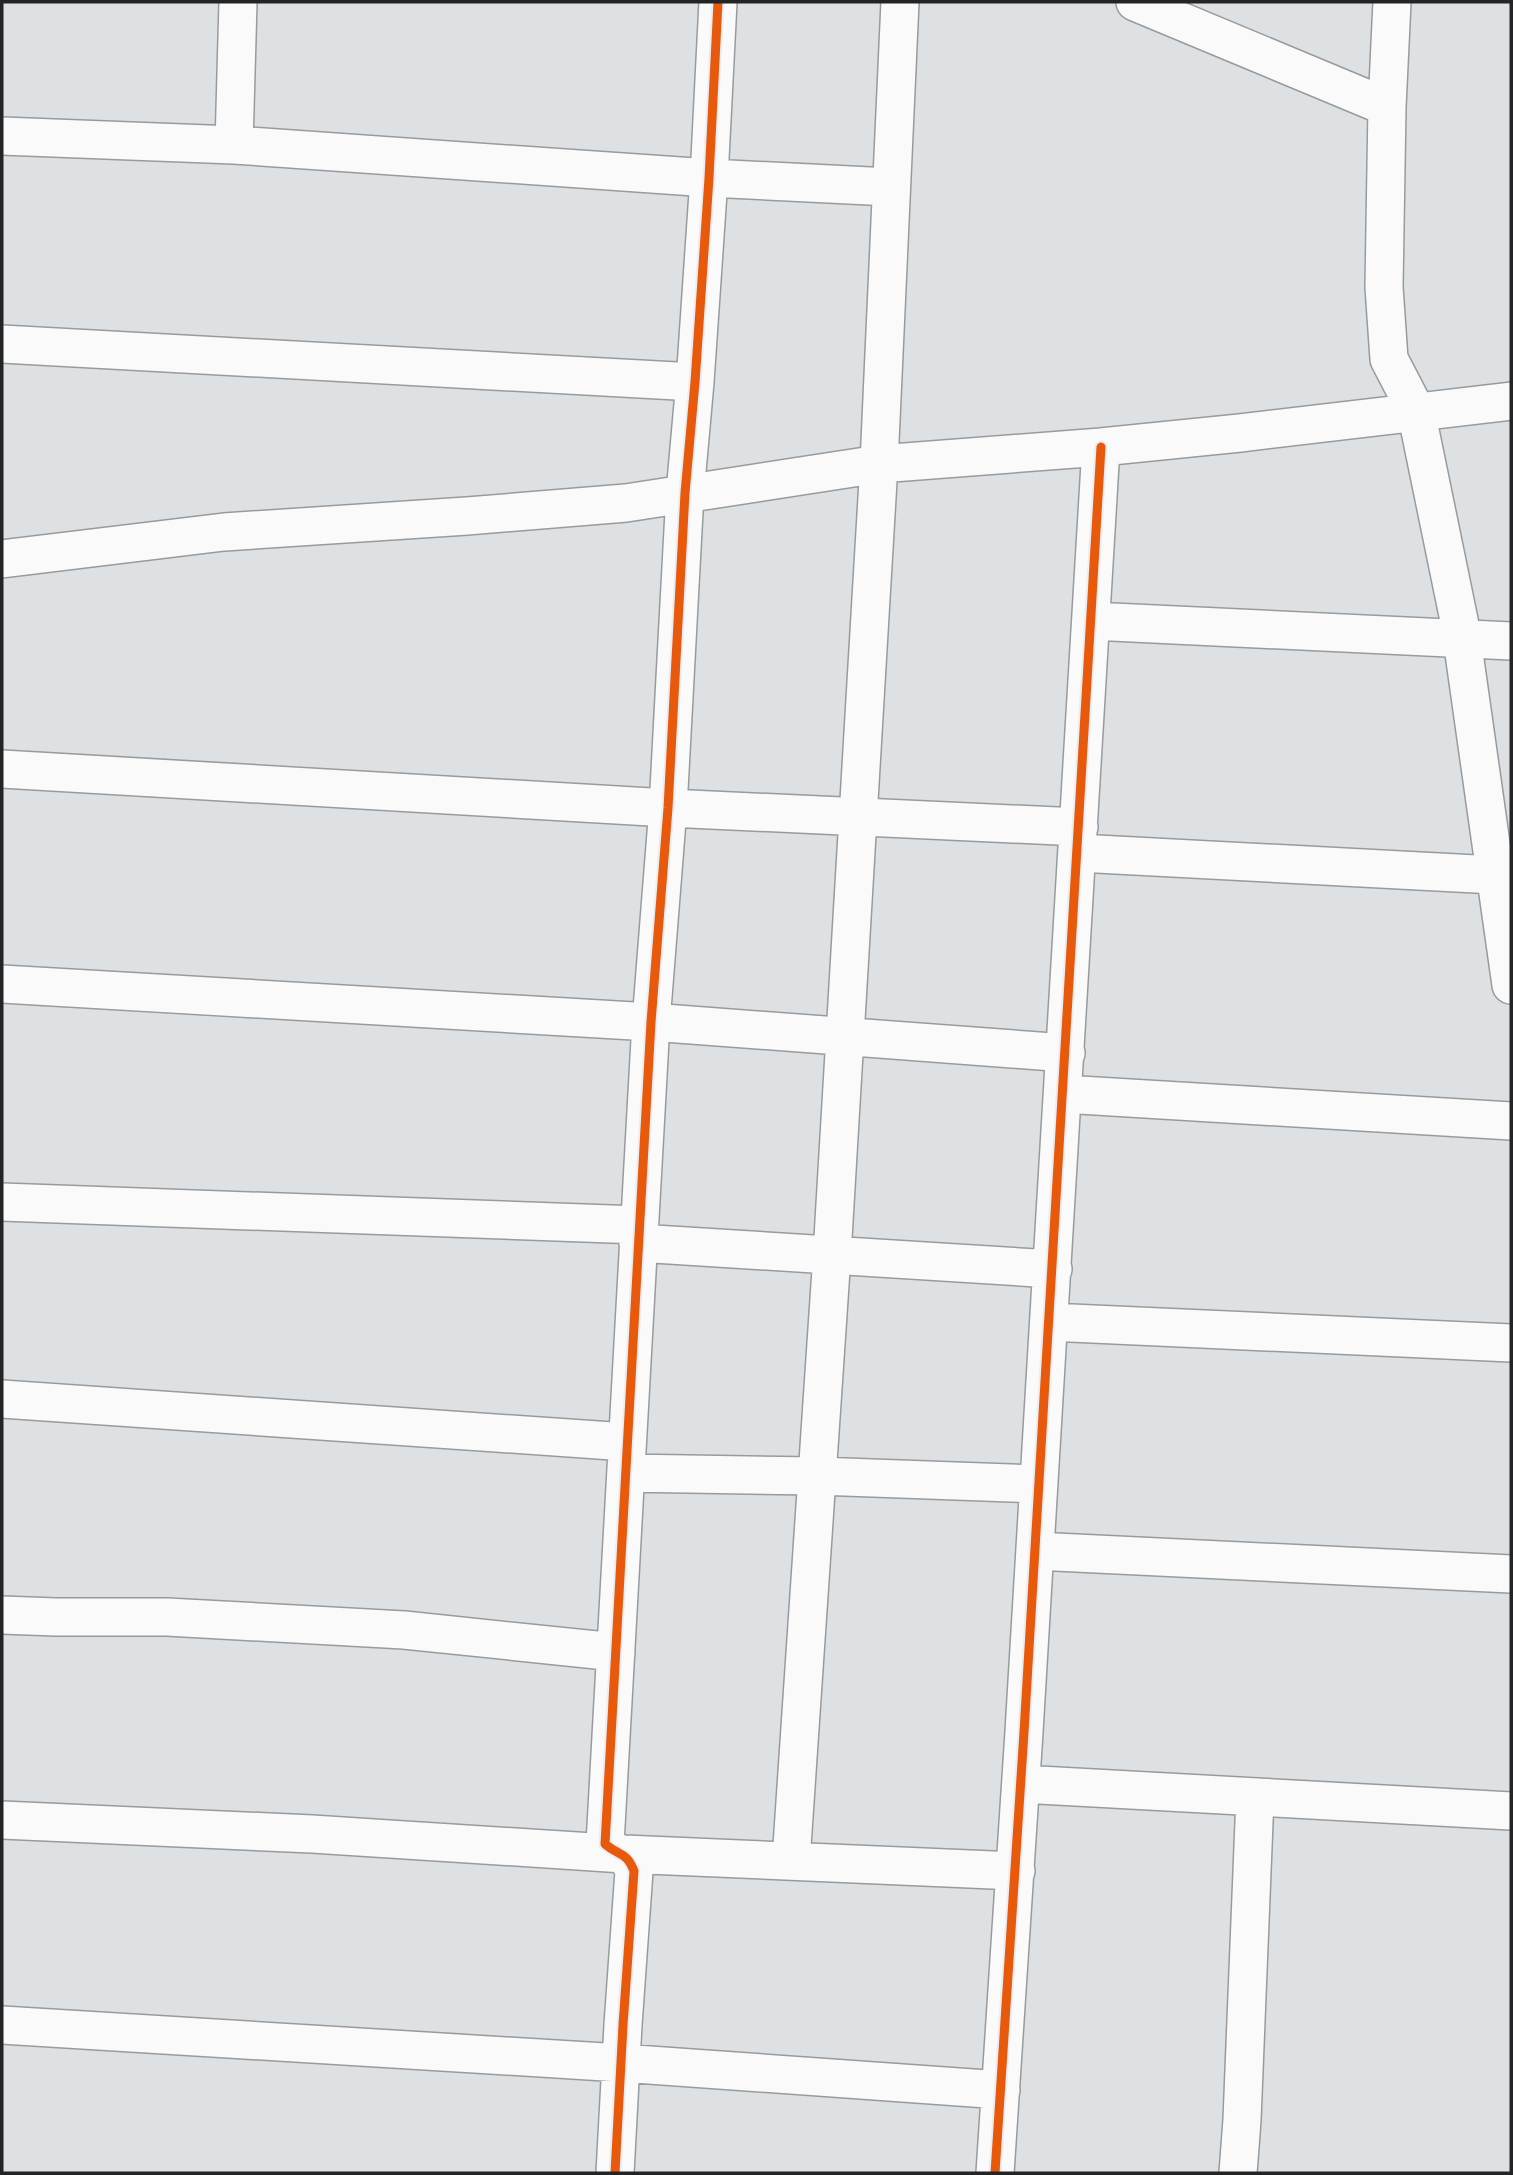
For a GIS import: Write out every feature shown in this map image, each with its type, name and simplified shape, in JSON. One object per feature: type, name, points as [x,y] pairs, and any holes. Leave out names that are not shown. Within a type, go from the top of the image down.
[{"type":"street","points":[[234,145],[238,2]]},
{"type":"street","points":[[615,2173],[634,1871],[630,1860],[624,1854],[605,1844],[651,1022],[668,808],[685,493],[709,178],[718,2]]},
{"type":"street","points":[[791,1861],[832,1255],[879,464],[900,2]]},
{"type":"street","points":[[1135,2],[1387,107]]},
{"type":"street","points":[[1392,2],[1384,287],[1388,359],[1416,411],[1462,639],[1499,859],[1511,985]]},
{"type":"street","points":[[2,136],[234,145],[709,178],[890,187]]},
{"type":"street","points":[[2,344],[695,382]]},
{"type":"street","points":[[2,559],[224,532],[626,503],[879,464],[1101,447],[1511,401]]},
{"type":"street","points":[[995,2173],[1053,1269],[1101,447]]},
{"type":"street","points":[[1091,621],[1511,640]]},
{"type":"street","points":[[2,769],[858,817],[1079,840],[1499,859]]},
{"type":"street","points":[[2,984],[651,1022],[1066,1053]]},
{"type":"street","points":[[1063,1094],[1511,1121]]},
{"type":"street","points":[[2,1202],[639,1234],[832,1255],[1053,1269]]},
{"type":"street","points":[[1049,1322],[1511,1343]]},
{"type":"street","points":[[2,1399],[817,1476],[1039,1484]]},
{"type":"street","points":[[1035,1550],[1511,1574]]},
{"type":"street","points":[[2,1615],[167,1617],[390,1629],[616,1652]]},
{"type":"street","points":[[1021,1784],[1511,1811]]},
{"type":"street","points":[[1238,2173],[1255,1797]]},
{"type":"street","points":[[2,1820],[312,1834],[624,1854],[1016,1871]]},
{"type":"street","points":[[2,2025],[621,2063],[1001,2090]]},
{"type":"cycle path","points":[[615,2173],[634,1871],[625,1857],[605,1844],[651,1022],[668,808],[685,493],[709,178],[718,2]]},
{"type":"cycle path","points":[[995,2173],[1101,447]]}]
